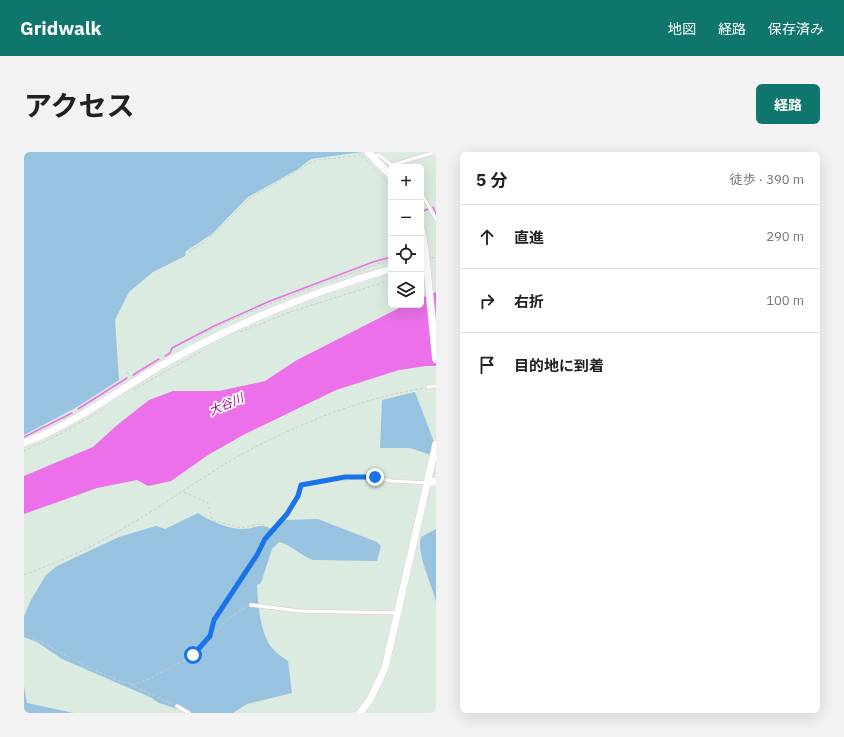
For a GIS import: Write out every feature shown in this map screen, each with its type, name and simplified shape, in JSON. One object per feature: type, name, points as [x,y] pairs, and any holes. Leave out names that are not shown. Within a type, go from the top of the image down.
[{"type":"street","points":[[368,154],[388,173]]},
{"type":"street","points":[[424,260],[428,273],[436,359]]},
{"type":"street","points":[[24,443],[79,417],[169,361],[232,328],[306,298],[388,270]]},
{"type":"street","points":[[360,713],[371,698],[385,668],[436,444]]},
{"type":"street","points":[[428,483],[436,482]]},
{"type":"lane","points":[[399,164],[436,152]]},
{"type":"lane","points":[[368,154],[378,155],[390,164]]},
{"type":"lane","points":[[424,198],[436,219]]},
{"type":"lane","points":[[428,387],[436,386]]},
{"type":"lane","points":[[294,502],[303,484],[345,477],[368,476],[392,482],[428,483]]},
{"type":"lane","points":[[251,605],[300,611],[397,613]]},
{"type":"lane","points":[[177,706],[189,713]]},
{"type":"path","points":[[189,252],[213,235],[250,198],[308,164],[318,160],[368,154],[388,182]]},
{"type":"path","points":[[238,333],[290,312],[388,281]]},
{"type":"path","points":[[131,391],[202,351]]},
{"type":"path","points":[[24,575],[98,542],[184,492],[224,465],[278,436],[361,404],[390,395],[428,387]]},
{"type":"path","points":[[24,451],[62,433],[106,407]]},
{"type":"path","points":[[184,492],[208,503],[212,520],[241,528],[260,524],[273,528]]},
{"type":"path","points":[[210,636],[214,620],[273,528],[287,514],[294,502]]},
{"type":"path","points":[[130,684],[135,684],[149,679],[193,655],[210,636],[239,610],[251,605]]},
{"type":"path","points":[[24,633],[74,660],[177,706]]},
{"type":"shaded area","points":[[24,152],[362,152],[311,159],[298,169],[248,197],[212,234],[186,251],[185,256],[153,272],[129,292],[115,320],[119,380],[77,407],[24,435]]},
{"type":"shaded area","points":[[415,392],[434,442],[431,455],[410,448],[380,448],[382,400]]},
{"type":"shaded area","points":[[198,513],[219,524],[237,529],[248,529],[263,526],[273,529],[283,520],[318,519],[377,542],[381,546],[377,561],[313,560],[284,543],[279,542],[272,549],[261,583],[257,585],[259,609],[265,636],[273,649],[288,661],[292,693],[247,704],[233,713],[190,713],[159,703],[152,698],[62,659],[37,642],[24,637],[24,616],[31,600],[46,575],[57,566],[119,537],[156,526],[165,529]]},
{"type":"shaded area","points":[[436,529],[436,602],[422,560],[420,544],[421,537]]},
{"type":"shaded area","points":[[24,686],[27,703],[74,713],[24,713]]},
{"type":"water","name":"大谷川","points":[[436,292],[436,366],[399,370],[336,390],[245,434],[208,455],[171,481],[148,486],[137,480],[97,488],[24,514],[24,476],[93,447],[116,426],[149,400],[173,391],[219,391],[265,381],[297,360],[399,308],[424,308],[424,297]]},
{"type":"waterway","points":[[433,207],[436,214]]},
{"type":"waterway","points":[[424,211],[428,209]]},
{"type":"waterway","points":[[165,356],[170,353],[172,348],[214,326],[270,301],[373,262],[388,258]]},
{"type":"waterway","points":[[133,375],[159,359]]},
{"type":"waterway","points":[[78,409],[127,378]]},
{"type":"waterway","points":[[24,437],[72,413]]},
{"type":"route","points":[[193,655],[210,636],[214,620],[257,555],[265,539],[273,528],[287,514],[298,496],[301,485],[345,477],[375,477]]}]
